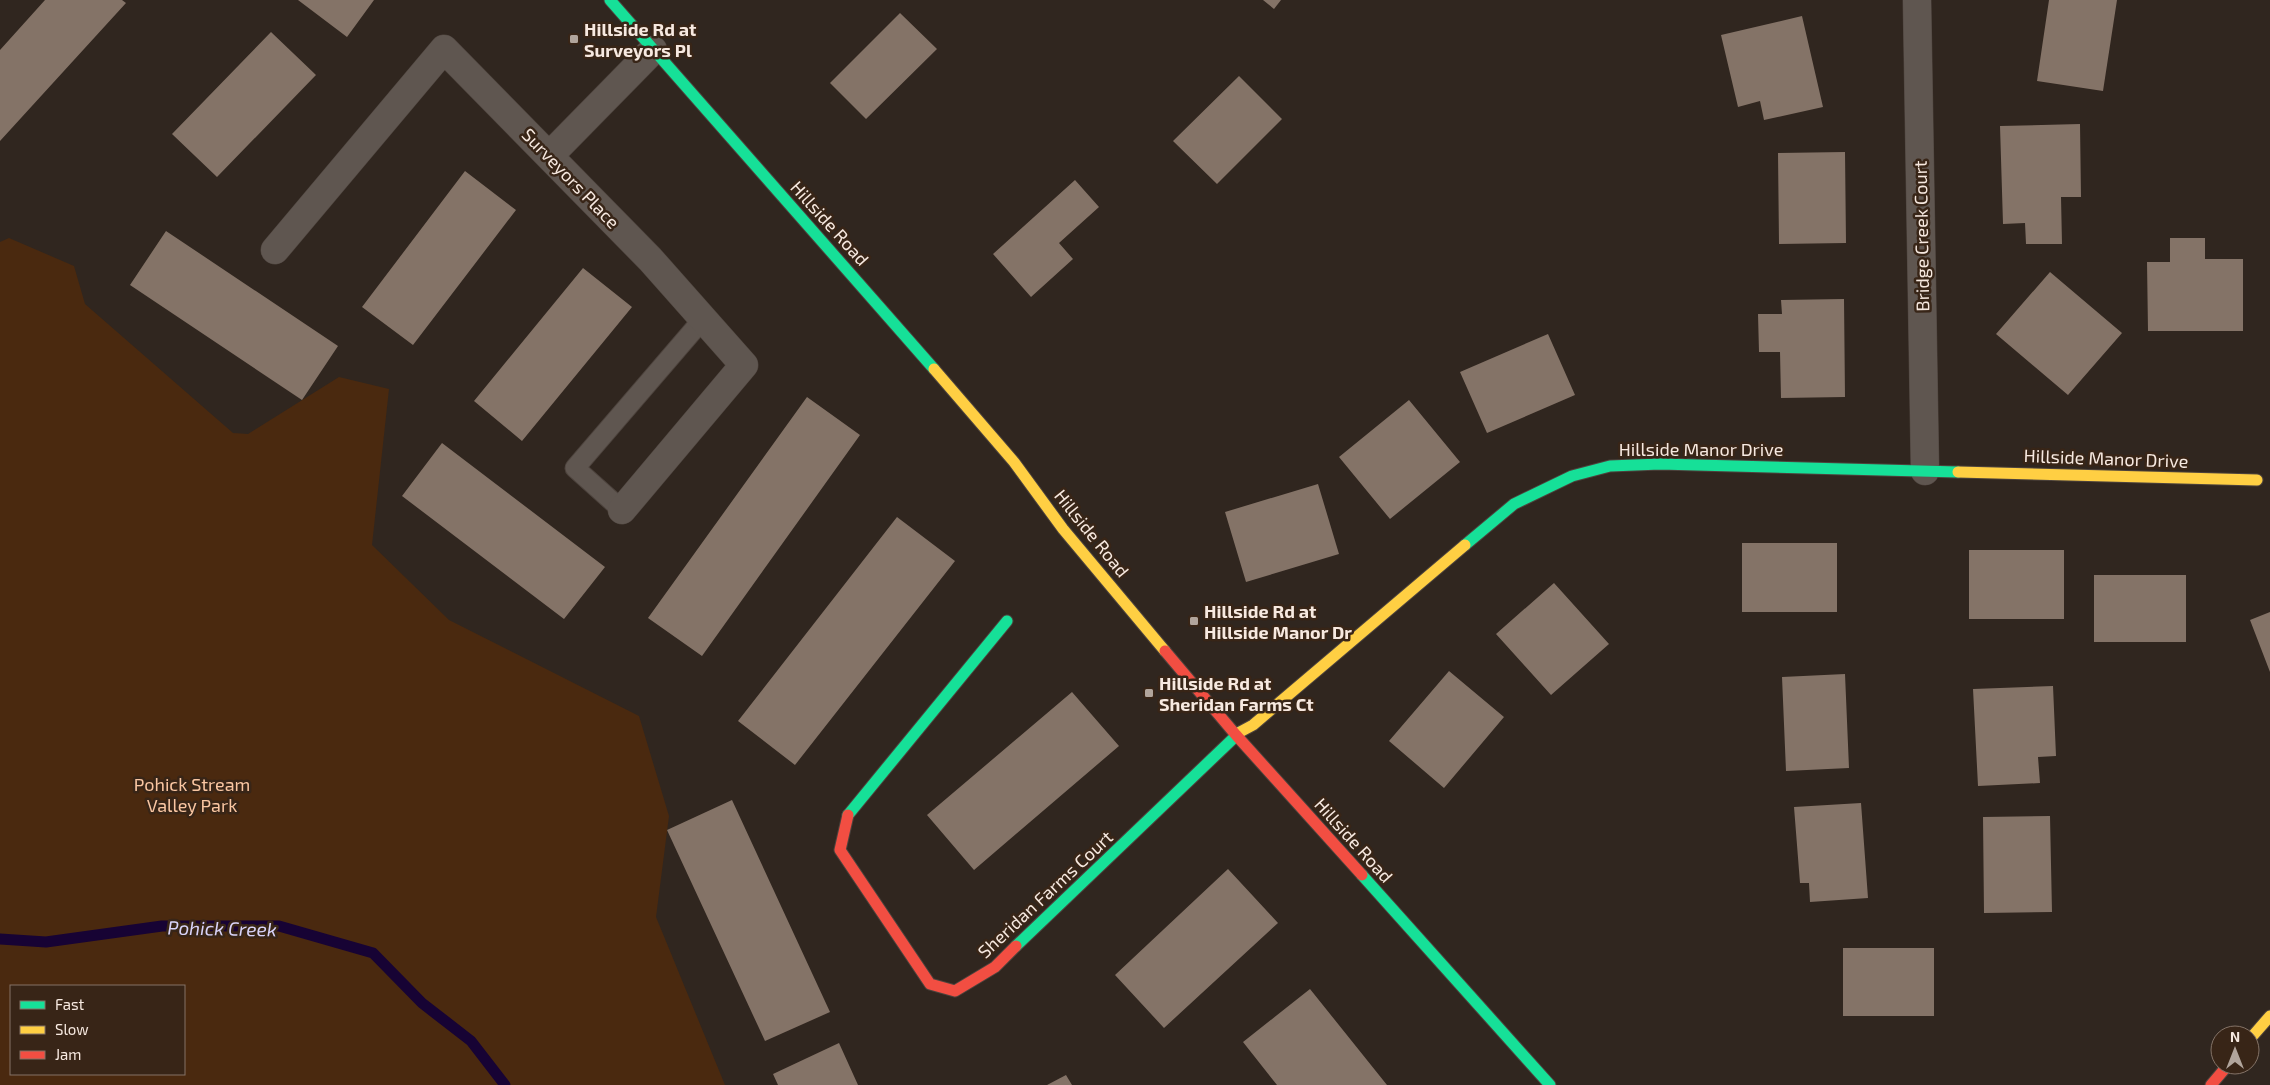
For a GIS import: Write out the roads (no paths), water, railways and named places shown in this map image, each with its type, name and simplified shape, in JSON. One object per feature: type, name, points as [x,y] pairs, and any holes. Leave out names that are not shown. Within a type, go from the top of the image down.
[{"type":"street","name":"Hillside Road","points":[[610,0],[871,294],[1014,462],[1063,529],[1236,735],[1550,1085]]},
{"type":"street","name":"Bridge Creek Court","points":[[1917,2],[1925,470]]},
{"type":"street","name":"Surveyors Place","points":[[275,250],[444,49],[650,259],[744,365],[622,510]]},
{"type":"street","points":[[550,155],[653,50]]},
{"type":"street","name":"Hillside Manor Drive","points":[[1236,735],[1253,725],[1514,504],[1555,481],[1585,471],[1611,466],[1660,464],[2257,480]]},
{"type":"street","name":"Sheridan Farms Court","points":[[1008,621],[848,815],[840,850],[930,984],[955,991],[995,967],[1236,735]]},
{"type":"street","points":[[2260,1028],[2270,1016]]},
{"type":"street","points":[[2211,1085],[2220,1075]]},
{"type":"lane","points":[[622,510],[575,468],[703,319]]},
{"type":"waterway","name":"Pohick Creek","points":[[0,939],[46,942],[162,926],[279,926],[373,953],[422,1003],[471,1041],[505,1085]]},
{"type":"place","name":"Hillside Rd at Surveyors Pl","points":[[574,39]]},
{"type":"place","name":"Hillside Rd at Hillside Manor Dr","points":[[1194,621]]},
{"type":"place","name":"Hillside Rd at Sheridan Farms Ct","points":[[1149,693]]},
{"type":"park label","name":"Pohick Stream Valley Park","points":[[192,794]]}]
